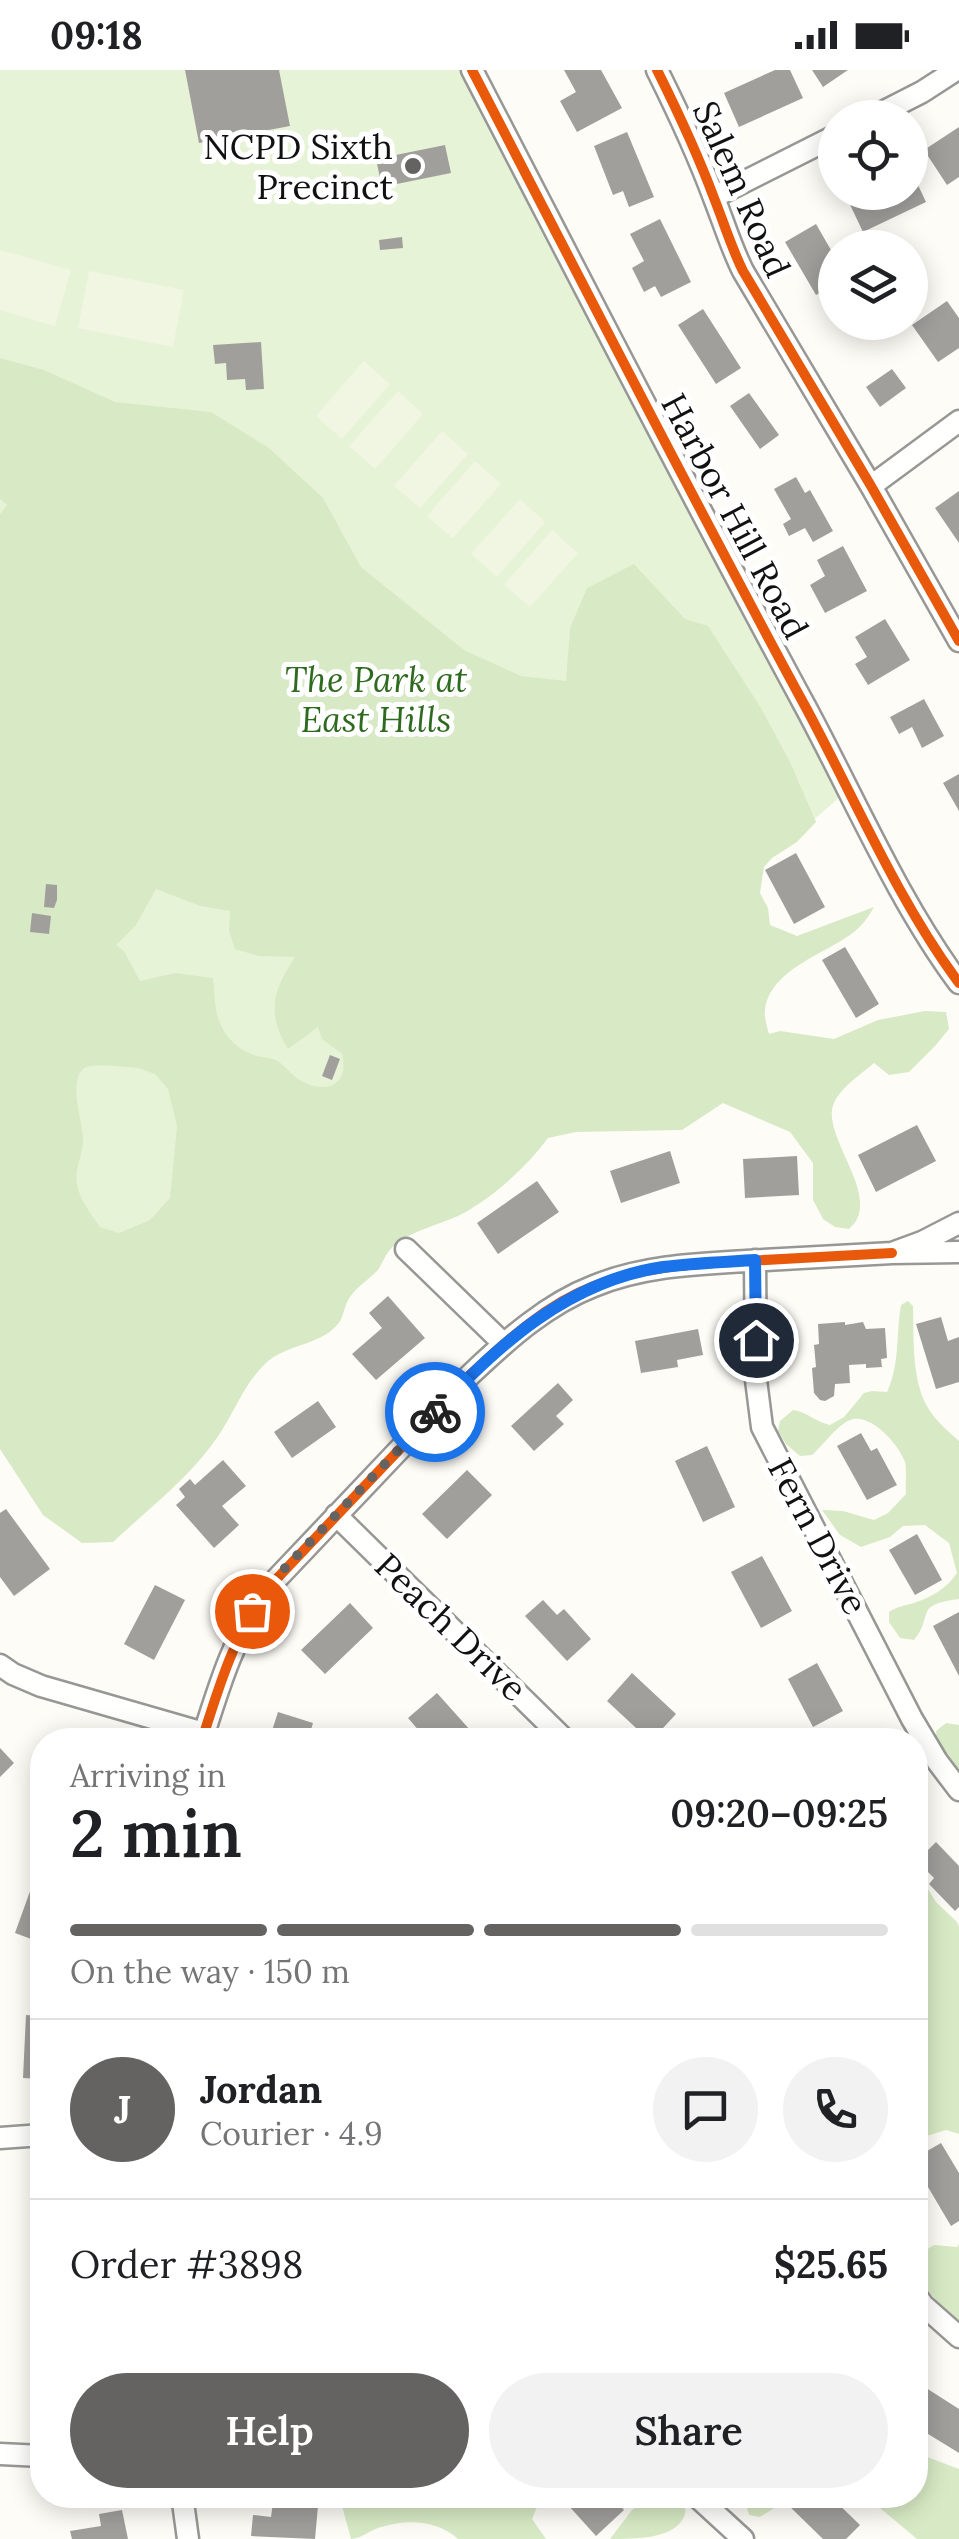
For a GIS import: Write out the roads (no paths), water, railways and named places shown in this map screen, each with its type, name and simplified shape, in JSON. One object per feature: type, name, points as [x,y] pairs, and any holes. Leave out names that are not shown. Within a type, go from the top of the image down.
[{"type":"street","name":"Harbor Hill Road","points":[[472,70],[857,806],[922,927],[959,983]]},
{"type":"street","name":"Salem Road","points":[[657,70],[743,271],[959,641]]},
{"type":"street","points":[[906,100],[956,70]]},
{"type":"street","points":[[714,198],[818,145]]},
{"type":"street","points":[[871,486],[959,421]]},
{"type":"street","points":[[892,1253],[959,1223]]},
{"type":"street","points":[[406,1249],[504,1344]]},
{"type":"street","points":[[206,1728],[224,1669],[252,1611],[285,1568],[470,1376],[504,1344],[570,1297],[594,1286],[661,1268],[959,1252]]},
{"type":"street","name":"Fern Drive","points":[[755,1260],[756,1380],[762,1427],[917,1728]]},
{"type":"street","name":"Peach Drive","points":[[336,1514],[553,1728]]},
{"type":"street","points":[[0,1665],[41,1686],[174,1728]]},
{"type":"street","name":"Fern Drive","points":[[928,1746],[959,1790]]},
{"type":"street","points":[[0,2138],[30,2136]]},
{"type":"street","points":[[928,2309],[959,2337]]},
{"type":"street","points":[[0,2454],[30,2455]]},
{"type":"street","points":[[184,2508],[188,2539]]},
{"type":"street","points":[[709,2508],[742,2539]]},
{"type":"place","name":"NCPD Sixth Precinct","points":[[413,166]]},
{"type":"park label","name":"The Park at East Hills","points":[[376,699]]}]
